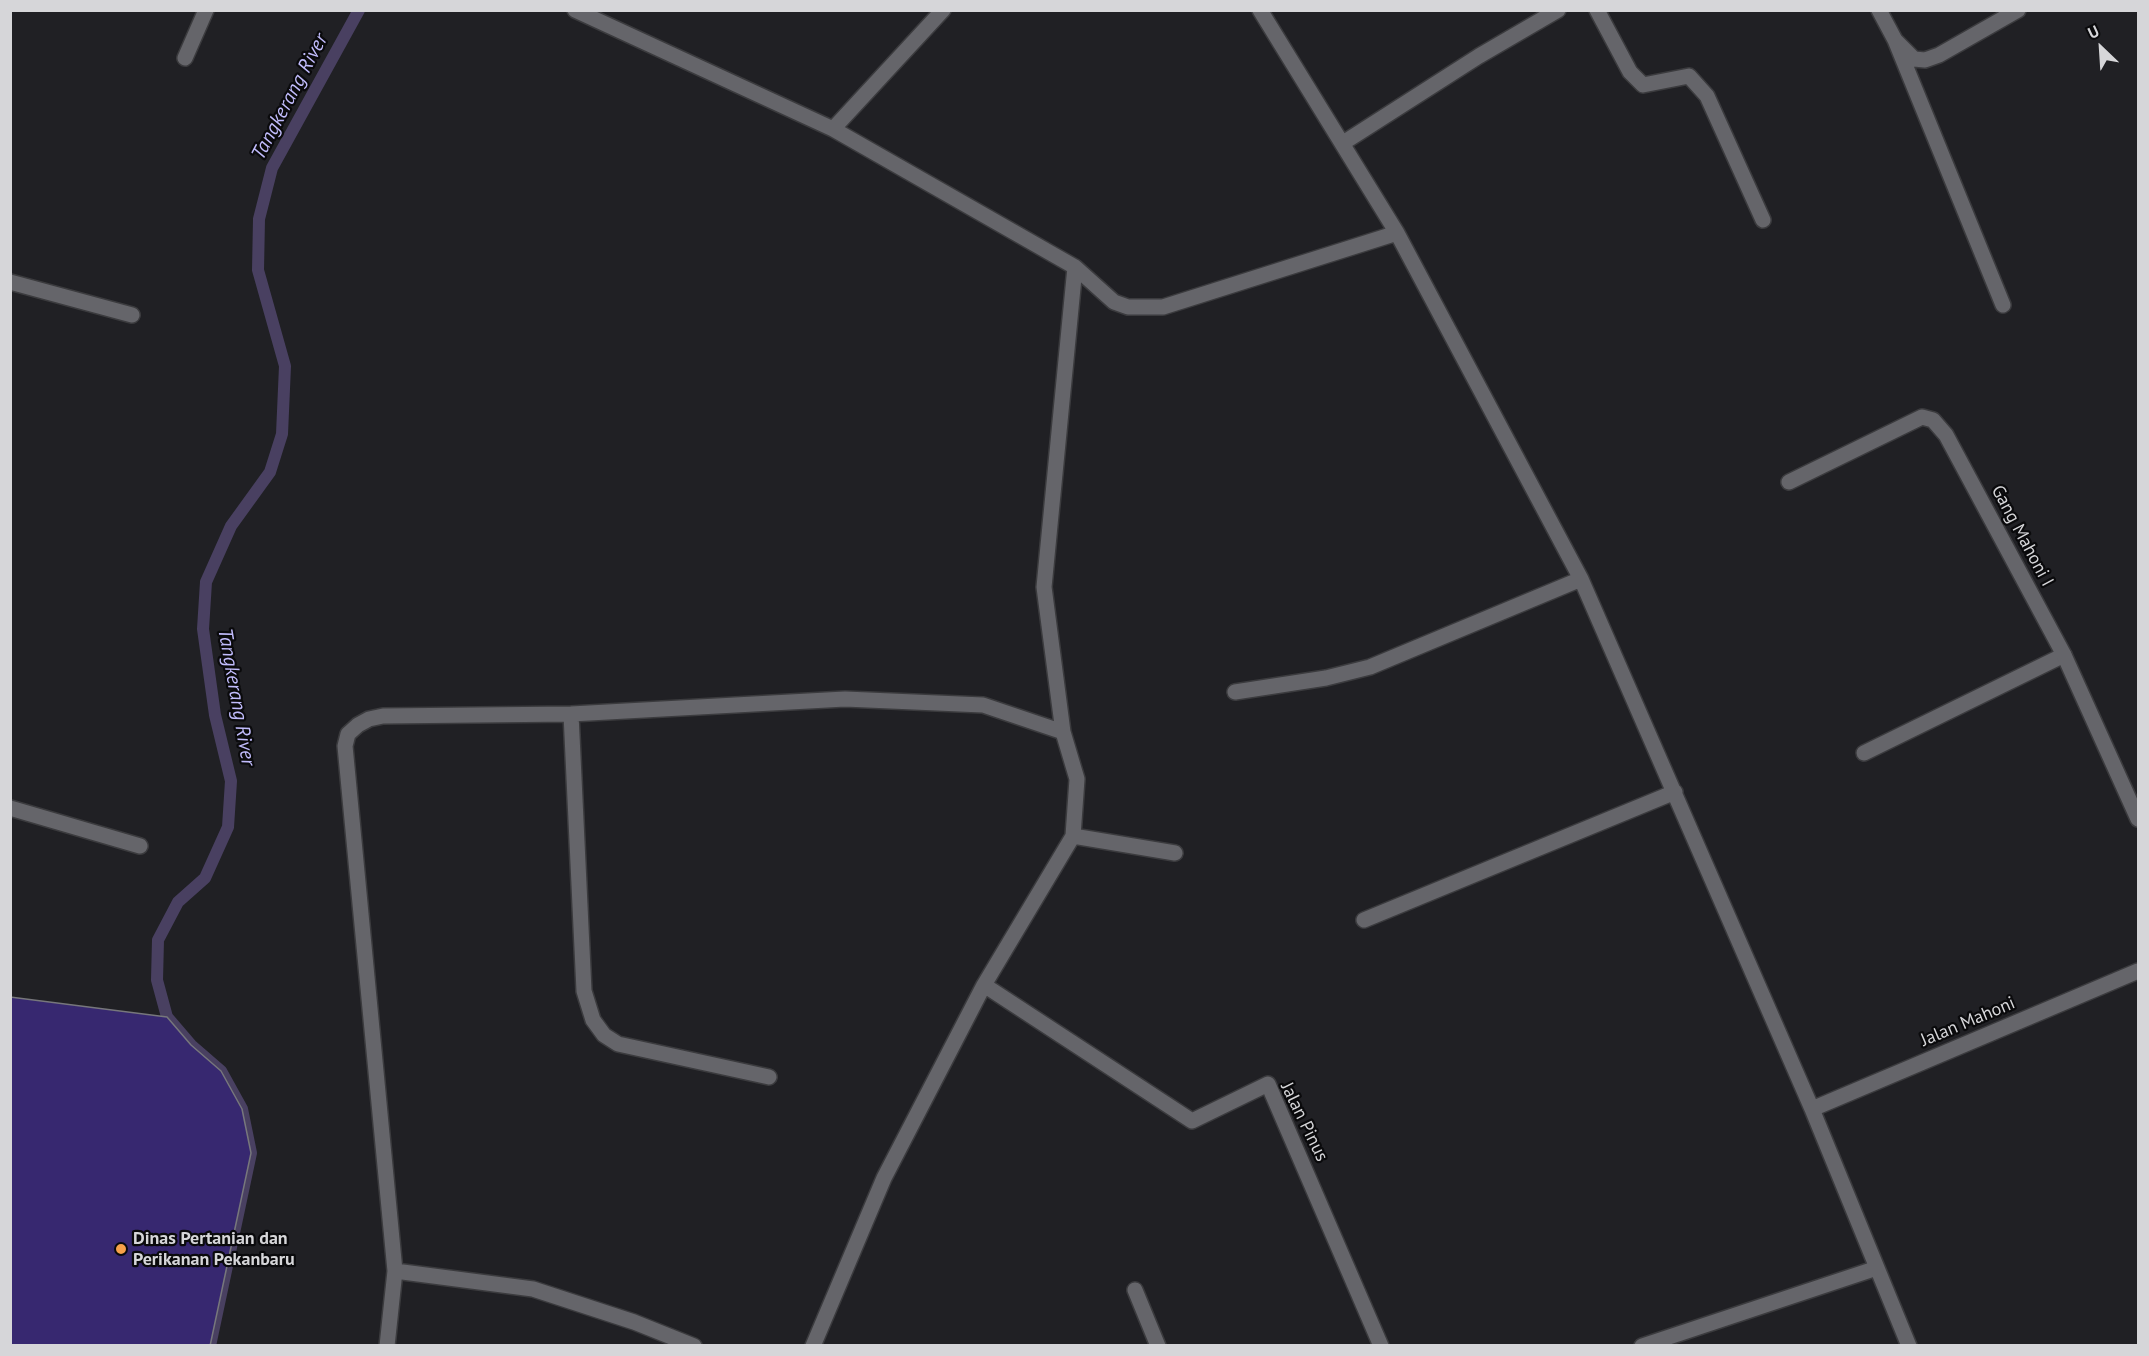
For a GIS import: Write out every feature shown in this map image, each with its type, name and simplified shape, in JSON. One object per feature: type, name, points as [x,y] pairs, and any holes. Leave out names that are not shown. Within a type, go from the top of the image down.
[{"type":"street","points":[[184,58],[206,10]]},
{"type":"street","points":[[575,10],[833,129],[1075,267],[1114,302],[1128,307],[1162,307],[1397,233]]},
{"type":"street","points":[[833,129],[943,10]]},
{"type":"street","points":[[1260,10],[1397,233],[1581,579],[1812,1109],[1908,1346]]},
{"type":"street","points":[[1343,143],[1479,56],[1558,10]]},
{"type":"street","points":[[1597,10],[1630,72],[1643,85],[1689,76],[1707,96],[1763,220]]},
{"type":"street","points":[[1880,10],[1895,40],[2002,305]]},
{"type":"street","points":[[1895,40],[1914,59],[1925,60],[1939,55],[2018,10]]},
{"type":"street","points":[[813,1346],[884,1178],[984,985],[1073,836],[1077,779],[1063,732],[1044,587],[1075,267]]},
{"type":"street","points":[[10,282],[132,315]]},
{"type":"street","name":"Gang Mahoni I","points":[[1789,482],[1922,417],[1933,420],[1946,435],[2064,655],[2139,819]]},
{"type":"street","points":[[1235,692],[1326,678],[1370,667],[1581,579]]},
{"type":"street","points":[[1864,753],[2064,655]]},
{"type":"street","points":[[387,1346],[394,1271],[345,746],[348,734],[369,719],[383,716],[571,714],[845,699],[983,705],[1063,732]]},
{"type":"street","points":[[571,714],[584,991],[593,1020],[604,1035],[618,1044],[769,1077]]},
{"type":"street","points":[[1364,920],[1675,792]]},
{"type":"street","points":[[10,808],[140,846]]},
{"type":"street","points":[[1073,836],[1175,853]]},
{"type":"street","name":"Jalan Mahoni","points":[[1812,1109],[2139,971]]},
{"type":"street","name":"Jalan Pinus","points":[[984,985],[1192,1121],[1268,1084],[1381,1346]]},
{"type":"street","points":[[1642,1346],[1877,1268]]},
{"type":"street","points":[[394,1271],[533,1288],[634,1322],[694,1346]]},
{"type":"street","points":[[1134,1290],[1158,1346]]},
{"type":"building","name":"Dinas Pertanian dan Perikanan Pekanbaru","points":[[10,997],[167,1017],[191,1045],[221,1071],[242,1109],[251,1153],[210,1346],[10,1346]]},
{"type":"waterway","name":"Tangkerang River","points":[[210,1346],[251,1153],[242,1109],[221,1071],[191,1045],[167,1017],[157,980],[158,940],[178,902],[205,878],[228,827],[231,781],[215,715],[203,629],[206,582],[231,526],[270,472],[282,434],[285,366],[258,270],[259,219],[272,168],[359,10]]},
{"type":"place","name":"Dinas Pertanian dan Perikanan Pekanbaru","points":[[121,1249]]}]
